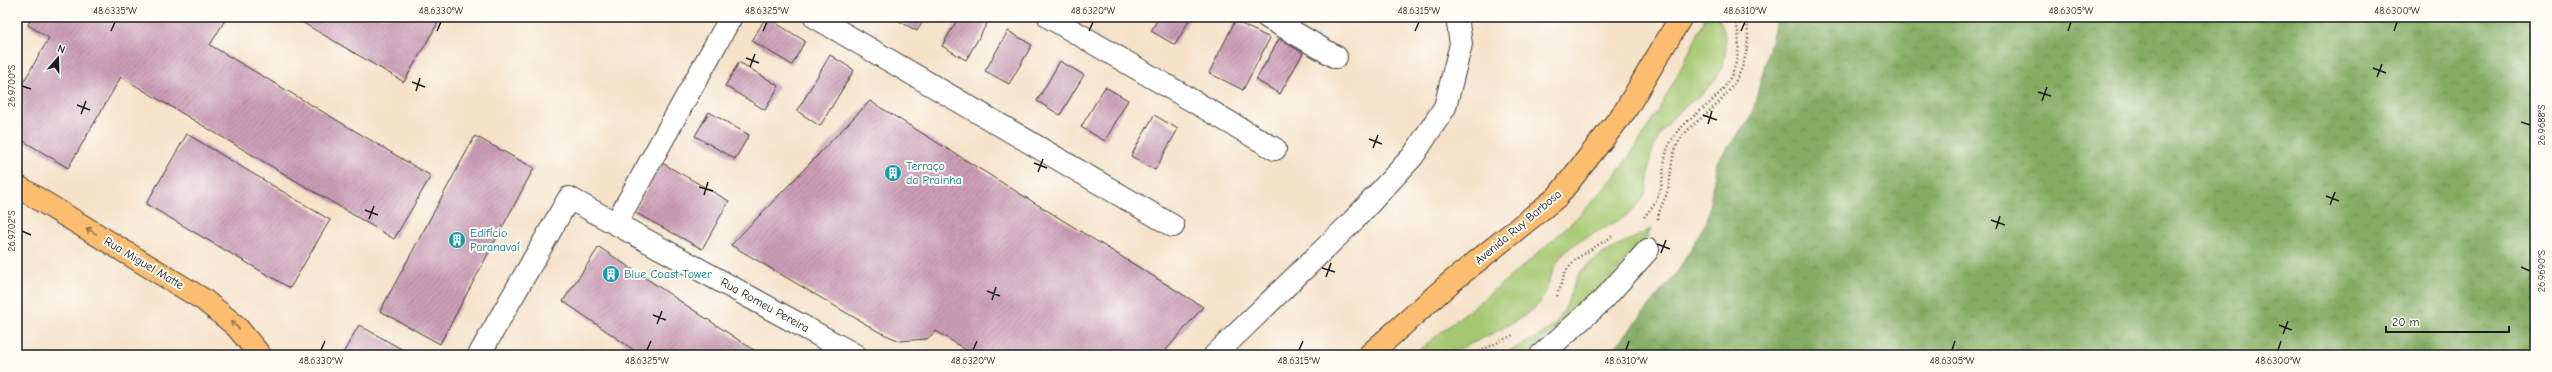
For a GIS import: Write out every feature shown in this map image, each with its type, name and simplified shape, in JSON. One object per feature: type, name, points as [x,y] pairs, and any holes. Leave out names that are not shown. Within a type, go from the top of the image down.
[{"type":"main road","name":"Avenida Ruy Barbosa","points":[[1369,355],[1451,282],[1557,197],[1625,111],[1681,17]]},
{"type":"main road","name":"Rua Miguel Matte","points":[[17,186],[204,300],[236,326],[260,355]]},
{"type":"street","points":[[616,223],[731,17]]},
{"type":"street","points":[[815,17],[1173,226]]},
{"type":"street","points":[[1049,17],[1275,149]]},
{"type":"street","points":[[1267,17],[1336,57]]},
{"type":"street","points":[[1215,355],[1353,221],[1413,156],[1445,107],[1461,44],[1457,17]]},
{"type":"street","name":"Rua Romeu Pereira","points":[[479,355],[569,198],[855,355]]},
{"type":"street","points":[[1541,355],[1603,300],[1648,250]]},
{"type":"path","points":[[1642,220],[1660,192],[1663,162],[1671,142],[1686,122],[1714,99],[1731,75],[1737,60],[1739,44],[1738,27],[1734,17]]},
{"type":"path","points":[[1648,250],[1657,227],[1659,209],[1668,192],[1671,160],[1678,144],[1690,127],[1723,100],[1739,76],[1745,59],[1748,40],[1744,17]]},
{"type":"path","points":[[1555,300],[1565,272],[1576,259],[1616,234]]},
{"type":"path","points":[[1472,355],[1519,332]]},
{"type":"green space","points":[[1706,17],[1718,17],[1725,36],[1725,56],[1722,65],[1718,75],[1705,91],[1675,115],[1659,137],[1651,156],[1646,191],[1641,201],[1634,209],[1617,221],[1586,237],[1568,249],[1557,262],[1547,289],[1540,302],[1534,309],[1524,316],[1497,331],[1446,354],[1434,356],[1413,355],[1552,241],[1594,200],[1611,181],[1657,113]]},
{"type":"green space","points":[[1777,17],[2535,17],[2535,355],[1609,355],[1678,271],[1707,221],[1717,162],[1752,115]]},
{"type":"green space","points":[[1651,229],[1646,239],[1596,294],[1526,355],[1500,355],[1527,343],[1543,333],[1558,320],[1568,301],[1577,278],[1590,262]]},
{"type":"building","points":[[32,17],[227,17],[210,45],[431,176],[394,239],[121,77],[68,168],[17,137],[17,93],[49,38],[28,25]]},
{"type":"building","points":[[293,17],[436,17],[440,19],[404,82]]},
{"type":"building","points":[[766,17],[805,41],[792,65],[752,41]]},
{"type":"building","points":[[892,17],[926,17],[917,31]]},
{"type":"building","points":[[959,17],[984,17],[989,20],[966,60],[942,46]]},
{"type":"building","points":[[1159,17],[1191,17],[1175,45],[1151,31]]},
{"type":"building","points":[[1235,21],[1270,38],[1243,90],[1209,73]]},
{"type":"building","points":[[1008,31],[1032,45],[1009,84],[985,71]]},
{"type":"building","points":[[1279,39],[1303,53],[1280,94],[1256,80]]},
{"type":"building","points":[[830,55],[854,70],[820,126],[797,111]]},
{"type":"building","points":[[1060,61],[1084,75],[1060,115],[1037,101]]},
{"type":"building","points":[[739,62],[779,86],[765,110],[725,86]]},
{"type":"building","points":[[1105,87],[1128,100],[1105,141],[1081,127]]},
{"type":"building","name":"Terraço da Prainha","points":[[870,101],[1203,307],[1162,355],[974,355],[936,331],[927,339],[900,341],[879,332],[731,245]]},
{"type":"building","points":[[709,112],[749,135],[735,159],[695,136]]},
{"type":"building","points":[[1154,115],[1178,129],[1155,170],[1131,156]]},
{"type":"building","points":[[187,134],[330,220],[290,288],[146,204]]},
{"type":"building","name":"Edifício Paranavaí","points":[[475,136],[534,168],[440,344],[380,311]]},
{"type":"building","points":[[662,163],[729,201],[702,249],[634,212]]},
{"type":"building","name":"Blue Coast Tower","points":[[599,247],[761,355],[641,355],[563,301]]},
{"type":"building","points":[[359,325],[412,355],[342,355]]},
{"type":"place","name":"Terraço da Prainha","points":[[893,173]]},
{"type":"place","name":"Edifício Paranavaí","points":[[457,240]]},
{"type":"place","name":"Blue Coast Tower","points":[[611,274]]}]
